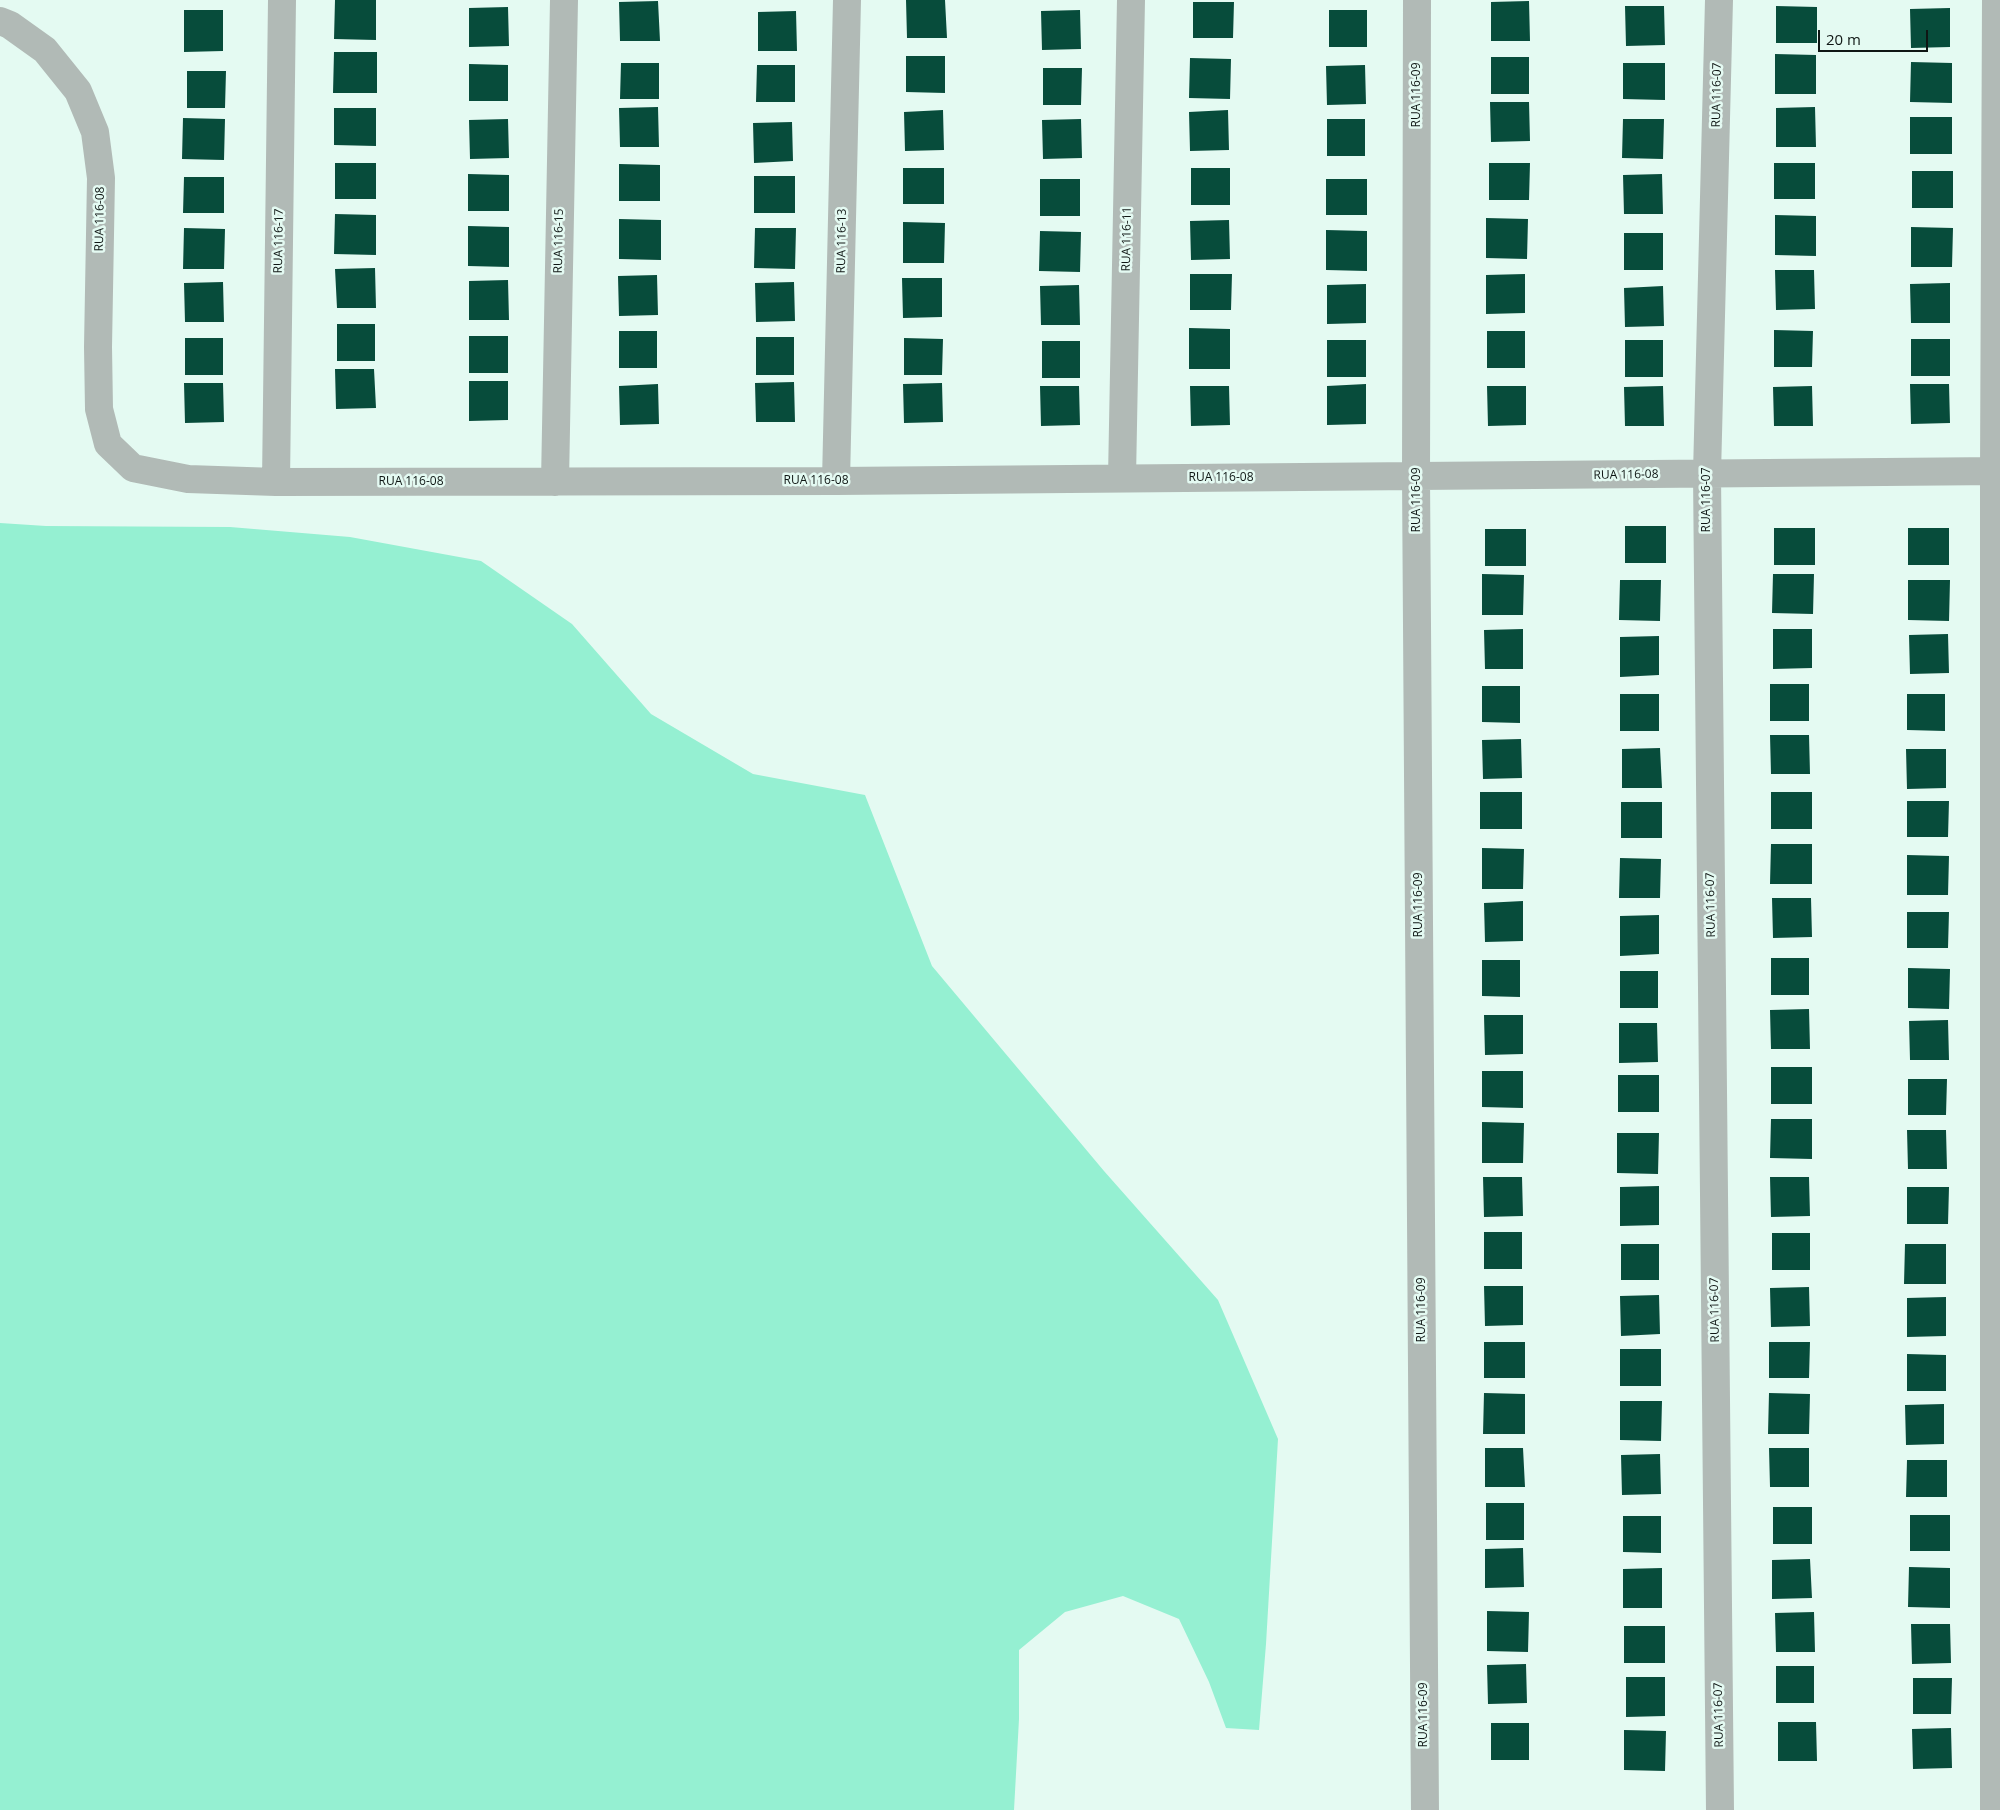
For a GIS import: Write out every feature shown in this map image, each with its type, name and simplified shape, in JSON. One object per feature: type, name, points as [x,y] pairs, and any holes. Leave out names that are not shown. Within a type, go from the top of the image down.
[{"type":"street","name":"RUA 116-17","points":[[276,482],[282,0]]},
{"type":"street","name":"RUA 116-15","points":[[555,482],[564,0]]},
{"type":"street","name":"RUA 116-13","points":[[836,481],[847,0]]},
{"type":"street","name":"RUA 116-11","points":[[1122,478],[1131,0]]},
{"type":"street","name":"RUA 116-09","points":[[1418,0],[1416,477],[1425,1810]]},
{"type":"street","name":"RUA 116-07","points":[[1719,0],[1707,474],[1720,1810]]},
{"type":"street","points":[[1994,1810],[1997,471],[1996,0]]},
{"type":"street","name":"RUA 116-08","points":[[0,21],[10,25],[46,50],[78,91],[94,132],[101,178],[98,347],[99,409],[108,444],[133,468],[188,479],[276,482],[836,481],[1997,471]]},
{"type":"green space","points":[[0,523],[46,526],[230,527],[350,537],[481,561],[572,624],[651,714],[753,774],[865,795],[932,966],[1104,1171],[1218,1300],[1278,1439],[1259,1730],[1226,1728],[1209,1682],[1179,1619],[1123,1596],[1065,1612],[1019,1650],[1019,1719],[1014,1810],[0,1810]]},
{"type":"building","points":[[335,0],[376,0],[376,40],[334,39]]},
{"type":"building","points":[[906,0],[945,0],[947,38],[907,38]]},
{"type":"building","points":[[658,1],[660,41],[620,41],[619,2]]},
{"type":"building","points":[[1529,1],[1530,41],[1491,41],[1491,2]]},
{"type":"building","points":[[1193,2],[1234,2],[1233,38],[1193,38]]},
{"type":"building","points":[[1625,6],[1664,6],[1665,45],[1626,46]]},
{"type":"building","points":[[1776,6],[1817,7],[1817,43],[1776,43]]},
{"type":"building","points":[[508,7],[509,46],[469,47],[469,8]]},
{"type":"building","points":[[1950,8],[1950,47],[1911,48],[1910,9]]},
{"type":"building","points":[[184,10],[223,10],[223,51],[184,52]]},
{"type":"building","points":[[1080,10],[1081,49],[1042,50],[1041,11]]},
{"type":"building","points":[[1329,10],[1367,10],[1367,47],[1329,47]]},
{"type":"building","points":[[796,11],[797,51],[758,51],[758,12]]},
{"type":"building","points":[[334,52],[377,52],[377,93],[333,93]]},
{"type":"building","points":[[1775,54],[1816,55],[1816,94],[1775,94]]},
{"type":"building","points":[[906,56],[945,56],[945,93],[906,92]]},
{"type":"building","points":[[1491,57],[1529,57],[1529,94],[1491,94]]},
{"type":"building","points":[[1190,58],[1231,59],[1230,99],[1189,98]]},
{"type":"building","points":[[1911,62],[1952,63],[1952,103],[1910,102]]},
{"type":"building","points":[[621,63],[659,63],[659,99],[620,99]]},
{"type":"building","points":[[1623,63],[1665,63],[1665,100],[1623,99]]},
{"type":"building","points":[[469,64],[508,65],[508,101],[469,101]]},
{"type":"building","points":[[757,65],[795,65],[795,102],[756,102]]},
{"type":"building","points":[[1365,65],[1366,104],[1327,105],[1326,66]]},
{"type":"building","points":[[1043,68],[1082,68],[1081,105],[1043,105]]},
{"type":"building","points":[[187,71],[226,71],[225,108],[187,108]]},
{"type":"building","points":[[1490,102],[1529,102],[1530,141],[1491,142]]},
{"type":"building","points":[[658,107],[659,147],[620,147],[619,108]]},
{"type":"building","points":[[1815,107],[1816,147],[1776,147],[1776,108]]},
{"type":"building","points":[[334,108],[376,108],[376,146],[334,145]]},
{"type":"building","points":[[943,110],[944,150],[905,151],[904,112]]},
{"type":"building","points":[[1228,110],[1229,150],[1190,151],[1189,112]]},
{"type":"building","points":[[1910,117],[1952,117],[1952,154],[1910,154]]},
{"type":"building","points":[[183,118],[225,119],[224,160],[182,159]]},
{"type":"building","points":[[508,119],[509,158],[470,159],[469,120]]},
{"type":"building","points":[[1081,119],[1082,158],[1043,159],[1042,120]]},
{"type":"building","points":[[1327,119],[1365,119],[1365,156],[1327,156]]},
{"type":"building","points":[[1623,119],[1664,119],[1663,159],[1622,158]]},
{"type":"building","points":[[792,122],[793,161],[754,163],[753,123]]},
{"type":"building","points":[[335,163],[376,163],[376,199],[335,199]]},
{"type":"building","points":[[1489,163],[1530,163],[1529,200],[1489,200]]},
{"type":"building","points":[[1774,163],[1815,163],[1815,199],[1774,199]]},
{"type":"building","points":[[619,164],[660,165],[660,201],[619,201]]},
{"type":"building","points":[[903,168],[944,168],[944,204],[903,204]]},
{"type":"building","points":[[1191,168],[1230,168],[1230,205],[1191,205]]},
{"type":"building","points":[[1912,171],[1953,171],[1953,208],[1912,208]]},
{"type":"building","points":[[468,174],[509,175],[509,211],[468,211]]},
{"type":"building","points":[[1662,174],[1663,214],[1624,214],[1623,175]]},
{"type":"building","points":[[754,176],[795,176],[795,213],[754,213]]},
{"type":"building","points":[[184,177],[224,177],[224,213],[183,213]]},
{"type":"building","points":[[1040,179],[1080,179],[1080,216],[1040,216]]},
{"type":"building","points":[[1326,179],[1367,179],[1367,215],[1326,215]]},
{"type":"building","points":[[335,214],[376,215],[376,255],[334,254]]},
{"type":"building","points":[[1775,215],[1816,216],[1816,256],[1775,255]]},
{"type":"building","points":[[1486,218],[1528,219],[1527,259],[1486,258]]},
{"type":"building","points":[[619,219],[661,220],[661,260],[619,259]]},
{"type":"building","points":[[1229,220],[1230,259],[1191,260],[1190,221]]},
{"type":"building","points":[[903,222],[945,223],[944,263],[903,263]]},
{"type":"building","points":[[468,226],[509,227],[509,267],[468,266]]},
{"type":"building","points":[[1911,227],[1953,228],[1952,267],[1911,267]]},
{"type":"building","points":[[184,228],[225,229],[224,269],[183,269]]},
{"type":"building","points":[[755,228],[796,228],[795,269],[754,268]]},
{"type":"building","points":[[1326,230],[1367,231],[1367,271],[1326,270]]},
{"type":"building","points":[[1040,231],[1081,232],[1080,272],[1039,271]]},
{"type":"building","points":[[1624,233],[1663,233],[1663,270],[1624,270]]},
{"type":"building","points":[[375,268],[376,308],[337,308],[335,269]]},
{"type":"building","points":[[1775,270],[1814,270],[1815,309],[1776,310]]},
{"type":"building","points":[[1190,274],[1232,274],[1231,310],[1190,310]]},
{"type":"building","points":[[1525,274],[1525,313],[1486,314],[1486,275]]},
{"type":"building","points":[[657,275],[658,315],[619,316],[618,276]]},
{"type":"building","points":[[902,278],[942,278],[942,317],[903,318]]},
{"type":"building","points":[[508,280],[509,320],[469,320],[469,281]]},
{"type":"building","points":[[223,282],[224,322],[185,322],[184,283]]},
{"type":"building","points":[[794,282],[795,321],[756,322],[755,283]]},
{"type":"building","points":[[1950,283],[1950,323],[1911,323],[1910,284]]},
{"type":"building","points":[[1366,284],[1366,323],[1327,324],[1327,285]]},
{"type":"building","points":[[1079,285],[1080,325],[1041,325],[1040,286]]},
{"type":"building","points":[[1663,286],[1664,326],[1625,327],[1624,288]]},
{"type":"building","points":[[337,324],[375,324],[375,361],[337,361]]},
{"type":"building","points":[[1189,328],[1230,329],[1230,369],[1189,369]]},
{"type":"building","points":[[1774,330],[1813,331],[1812,367],[1774,367]]},
{"type":"building","points":[[619,331],[657,331],[657,368],[619,368]]},
{"type":"building","points":[[1487,331],[1525,331],[1525,368],[1487,368]]},
{"type":"building","points":[[469,336],[508,336],[508,373],[469,373]]},
{"type":"building","points":[[756,337],[794,337],[794,375],[756,375]]},
{"type":"building","points":[[185,338],[223,338],[223,375],[185,375]]},
{"type":"building","points":[[904,338],[943,339],[942,375],[904,375]]},
{"type":"building","points":[[1911,339],[1950,339],[1950,376],[1911,376]]},
{"type":"building","points":[[1327,340],[1366,340],[1366,377],[1327,377]]},
{"type":"building","points":[[1625,340],[1663,340],[1663,377],[1625,377]]},
{"type":"building","points":[[1042,341],[1080,341],[1080,378],[1042,378]]},
{"type":"building","points":[[335,369],[374,369],[376,408],[336,409]]},
{"type":"building","points":[[469,381],[508,381],[508,420],[469,421]]},
{"type":"building","points":[[794,382],[795,422],[756,422],[755,383]]},
{"type":"building","points":[[184,383],[223,383],[224,422],[185,423]]},
{"type":"building","points":[[942,383],[943,422],[904,423],[903,384]]},
{"type":"building","points":[[658,384],[659,424],[620,425],[619,386]]},
{"type":"building","points":[[1366,384],[1366,424],[1327,425],[1327,386]]},
{"type":"building","points":[[1910,384],[1949,384],[1950,423],[1911,424]]},
{"type":"building","points":[[1040,386],[1079,386],[1080,425],[1041,426]]},
{"type":"building","points":[[1190,386],[1229,386],[1230,425],[1191,426]]},
{"type":"building","points":[[1487,386],[1526,386],[1526,425],[1488,426]]},
{"type":"building","points":[[1663,386],[1664,426],[1625,426],[1624,387]]},
{"type":"building","points":[[1812,386],[1813,426],[1774,426],[1773,387]]},
{"type":"building","points":[[1625,526],[1666,526],[1666,563],[1625,563]]},
{"type":"building","points":[[1774,528],[1815,528],[1815,565],[1774,565]]},
{"type":"building","points":[[1908,528],[1949,528],[1949,565],[1908,565]]},
{"type":"building","points":[[1485,529],[1526,529],[1526,566],[1485,566]]},
{"type":"building","points":[[1482,574],[1524,575],[1523,615],[1482,615]]},
{"type":"building","points":[[1773,574],[1814,574],[1813,614],[1772,613]]},
{"type":"building","points":[[1620,580],[1661,580],[1660,621],[1619,620]]},
{"type":"building","points":[[1908,580],[1950,580],[1949,621],[1908,620]]},
{"type":"building","points":[[1523,629],[1523,669],[1485,669],[1484,630]]},
{"type":"building","points":[[1773,629],[1812,629],[1812,668],[1773,669]]},
{"type":"building","points":[[1948,634],[1949,673],[1910,674],[1909,635]]},
{"type":"building","points":[[1659,636],[1659,675],[1620,677],[1620,637]]},
{"type":"building","points":[[1770,684],[1809,684],[1809,721],[1770,721]]},
{"type":"building","points":[[1482,686],[1520,686],[1520,723],[1482,722]]},
{"type":"building","points":[[1620,694],[1659,694],[1659,731],[1620,731]]},
{"type":"building","points":[[1907,694],[1945,694],[1945,731],[1907,730]]},
{"type":"building","points":[[1770,735],[1809,735],[1810,774],[1771,774]]},
{"type":"building","points":[[1521,739],[1522,778],[1483,779],[1482,740]]},
{"type":"building","points":[[1660,748],[1662,788],[1622,788],[1622,749]]},
{"type":"building","points":[[1906,749],[1946,749],[1946,788],[1907,789]]},
{"type":"building","points":[[1480,792],[1522,792],[1522,829],[1480,829]]},
{"type":"building","points":[[1771,792],[1812,792],[1812,829],[1771,829]]},
{"type":"building","points":[[1907,801],[1949,801],[1948,837],[1907,837]]},
{"type":"building","points":[[1621,802],[1662,802],[1662,838],[1621,838]]},
{"type":"building","points":[[1771,844],[1812,844],[1812,884],[1770,884]]},
{"type":"building","points":[[1482,848],[1524,849],[1523,889],[1482,889]]},
{"type":"building","points":[[1907,855],[1949,856],[1948,895],[1907,895]]},
{"type":"building","points":[[1620,858],[1661,859],[1660,898],[1619,898]]},
{"type":"building","points":[[1772,898],[1811,898],[1812,937],[1773,938]]},
{"type":"building","points":[[1523,901],[1523,941],[1485,942],[1484,903]]},
{"type":"building","points":[[1907,912],[1949,912],[1948,948],[1907,948]]},
{"type":"building","points":[[1659,915],[1659,954],[1620,956],[1620,916]]},
{"type":"building","points":[[1771,958],[1809,958],[1809,995],[1771,995]]},
{"type":"building","points":[[1482,960],[1520,960],[1520,997],[1482,996]]},
{"type":"building","points":[[1908,968],[1950,969],[1949,1009],[1908,1008]]},
{"type":"building","points":[[1620,971],[1658,971],[1658,1008],[1620,1008]]},
{"type":"building","points":[[1809,1009],[1810,1049],[1771,1049],[1770,1010]]},
{"type":"building","points":[[1484,1015],[1523,1015],[1523,1054],[1485,1055]]},
{"type":"building","points":[[1948,1020],[1949,1060],[1910,1060],[1909,1021]]},
{"type":"building","points":[[1619,1023],[1657,1023],[1658,1062],[1619,1063]]},
{"type":"building","points":[[1771,1067],[1812,1067],[1812,1104],[1771,1104]]},
{"type":"building","points":[[1482,1071],[1523,1071],[1523,1108],[1482,1107]]},
{"type":"building","points":[[1618,1075],[1659,1075],[1659,1112],[1618,1112]]},
{"type":"building","points":[[1908,1079],[1947,1079],[1946,1115],[1908,1115]]},
{"type":"building","points":[[1771,1119],[1812,1119],[1812,1159],[1770,1158]]},
{"type":"building","points":[[1482,1122],[1524,1123],[1523,1163],[1482,1163]]},
{"type":"building","points":[[1907,1130],[1946,1130],[1947,1169],[1908,1169]]},
{"type":"building","points":[[1617,1133],[1659,1133],[1658,1174],[1617,1173]]},
{"type":"building","points":[[1483,1177],[1522,1177],[1523,1216],[1484,1217]]},
{"type":"building","points":[[1770,1177],[1809,1177],[1810,1216],[1771,1217]]},
{"type":"building","points":[[1659,1186],[1659,1225],[1620,1226],[1620,1187]]},
{"type":"building","points":[[1907,1187],[1949,1187],[1948,1224],[1907,1224]]},
{"type":"building","points":[[1484,1232],[1522,1232],[1522,1269],[1484,1269]]},
{"type":"building","points":[[1772,1233],[1810,1233],[1810,1270],[1772,1270]]},
{"type":"building","points":[[1621,1244],[1659,1244],[1659,1280],[1621,1280]]},
{"type":"building","points":[[1905,1244],[1946,1244],[1946,1284],[1904,1284]]},
{"type":"building","points":[[1484,1286],[1523,1286],[1523,1325],[1485,1326]]},
{"type":"building","points":[[1809,1287],[1810,1326],[1771,1327],[1770,1288]]},
{"type":"building","points":[[1659,1295],[1660,1334],[1621,1336],[1620,1296]]},
{"type":"building","points":[[1946,1297],[1946,1336],[1907,1337],[1907,1298]]},
{"type":"building","points":[[1484,1342],[1525,1342],[1525,1378],[1484,1378]]},
{"type":"building","points":[[1769,1342],[1810,1342],[1809,1378],[1769,1378]]},
{"type":"building","points":[[1620,1349],[1661,1349],[1661,1386],[1620,1386]]},
{"type":"building","points":[[1907,1354],[1946,1355],[1946,1391],[1907,1391]]},
{"type":"building","points":[[1484,1393],[1525,1394],[1525,1434],[1483,1434]]},
{"type":"building","points":[[1769,1393],[1810,1394],[1809,1434],[1768,1434]]},
{"type":"building","points":[[1620,1401],[1662,1401],[1661,1441],[1620,1440]]},
{"type":"building","points":[[1944,1404],[1944,1444],[1906,1445],[1905,1405]]},
{"type":"building","points":[[1485,1448],[1523,1448],[1525,1487],[1485,1487]]},
{"type":"building","points":[[1769,1448],[1809,1448],[1809,1487],[1770,1487]]},
{"type":"building","points":[[1660,1454],[1661,1494],[1622,1495],[1621,1455]]},
{"type":"building","points":[[1907,1460],[1947,1460],[1947,1497],[1906,1497]]},
{"type":"building","points":[[1486,1503],[1524,1503],[1524,1540],[1486,1540]]},
{"type":"building","points":[[1773,1507],[1812,1507],[1812,1544],[1773,1544]]},
{"type":"building","points":[[1910,1515],[1950,1515],[1950,1551],[1910,1551]]},
{"type":"building","points":[[1623,1516],[1661,1516],[1661,1553],[1623,1552]]},
{"type":"building","points":[[1523,1548],[1524,1587],[1485,1588],[1485,1549]]},
{"type":"building","points":[[1810,1559],[1812,1598],[1772,1599],[1772,1560]]},
{"type":"building","points":[[1909,1567],[1950,1568],[1950,1608],[1908,1607]]},
{"type":"building","points":[[1662,1568],[1662,1608],[1623,1608],[1623,1569]]},
{"type":"building","points":[[1487,1611],[1529,1612],[1528,1652],[1487,1651]]},
{"type":"building","points":[[1814,1612],[1815,1652],[1776,1652],[1775,1613]]},
{"type":"building","points":[[1911,1624],[1950,1624],[1951,1663],[1912,1664]]},
{"type":"building","points":[[1624,1626],[1665,1626],[1665,1663],[1624,1663]]},
{"type":"building","points":[[1526,1664],[1527,1703],[1488,1704],[1487,1665]]},
{"type":"building","points":[[1776,1666],[1814,1666],[1814,1703],[1776,1703]]},
{"type":"building","points":[[1626,1677],[1665,1677],[1665,1716],[1626,1717]]},
{"type":"building","points":[[1913,1678],[1952,1678],[1951,1714],[1913,1714]]},
{"type":"building","points":[[1778,1722],[1816,1722],[1817,1761],[1778,1761]]},
{"type":"building","points":[[1491,1723],[1529,1723],[1529,1760],[1491,1760]]},
{"type":"building","points":[[1951,1728],[1952,1768],[1913,1769],[1912,1729]]},
{"type":"building","points":[[1624,1730],[1666,1731],[1665,1771],[1624,1770]]}]
